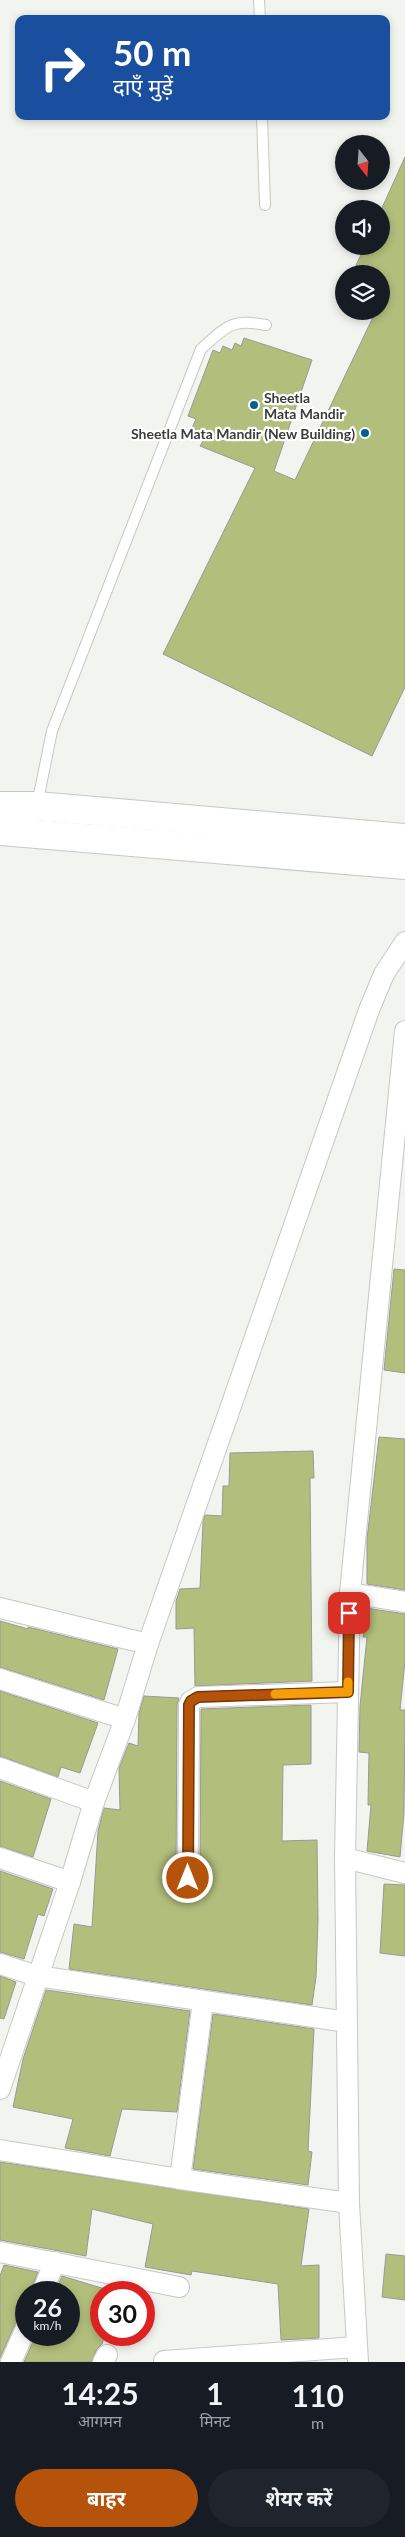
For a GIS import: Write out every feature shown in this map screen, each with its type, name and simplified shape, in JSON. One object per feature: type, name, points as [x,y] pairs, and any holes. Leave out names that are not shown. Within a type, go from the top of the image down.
[{"type":"main road","points":[[0,806],[37,806],[405,838]]},
{"type":"main road","points":[[0,831],[405,865]]},
{"type":"street","points":[[0,2089],[70,1882],[94,1802],[125,1718],[148,1644],[369,1010],[384,974],[405,942]]},
{"type":"street","points":[[164,2361],[357,2355],[349,2203],[345,1858],[350,1593],[405,1031]]},
{"type":"street","points":[[350,1593],[405,1602]]},
{"type":"street","points":[[0,1608],[148,1644]]},
{"type":"street","points":[[0,1679],[125,1718]]},
{"type":"street","points":[[188,1878],[189,1705],[191,1701],[198,1697],[348,1692]]},
{"type":"street","points":[[0,1768],[94,1802]]},
{"type":"street","points":[[0,1858],[70,1882]]},
{"type":"street","points":[[345,1858],[405,1873]]},
{"type":"street","points":[[0,1964],[37,1976],[347,2022]]},
{"type":"street","points":[[180,2179],[203,2001]]},
{"type":"street","points":[[0,2150],[180,2179],[349,2203]]},
{"type":"street","points":[[0,2252],[179,2287]]},
{"type":"street","points":[[47,2281],[55,2262]]},
{"type":"street","points":[[11,2362],[18,2346]]},
{"type":"lane","points":[[259,0],[260,15]]},
{"type":"lane","points":[[262,120],[265,206]]},
{"type":"lane","points":[[37,806],[52,731],[201,349],[223,329],[244,321],[266,325]]},
{"type":"building","name":"Sheetla Mata Mandir (New Building)","points":[[405,157],[405,687],[372,756],[163,654],[255,468],[200,446],[203,441],[195,438],[199,431],[192,428],[196,419],[188,416],[213,350],[220,353],[223,346],[232,350],[235,343],[241,346],[244,338],[312,360],[274,471],[295,480],[372,320],[390,320],[390,265],[356,265],[361,255],[390,255],[390,200],[386,200]]},
{"type":"building","points":[[394,1269],[405,1270],[405,1373],[384,1370]]},
{"type":"building","points":[[379,1437],[405,1439],[405,1590],[367,1584],[367,1539]]},
{"type":"building","points":[[313,1451],[314,1478],[310,1478],[312,1681],[195,1686],[194,1628],[176,1629],[176,1601],[180,1589],[200,1588],[203,1522],[205,1515],[222,1516],[223,1486],[229,1486],[230,1453]]},
{"type":"building","points":[[366,1608],[405,1614],[405,1661],[400,1710],[405,1710],[404,1813],[400,1857],[367,1851],[371,1805],[368,1805],[369,1753],[359,1752],[360,1706],[367,1637],[363,1637]]},
{"type":"building","points":[[0,1621],[118,1649],[104,1700],[0,1667]]},
{"type":"building","points":[[0,1691],[98,1723],[80,1773],[61,1767],[58,1777],[0,1756]]},
{"type":"building","points":[[144,1696],[179,1698],[177,1705],[176,1878],[178,1884],[187,1890],[194,1888],[200,1878],[201,1709],[311,1705],[311,1764],[283,1765],[282,1841],[317,1840],[318,1919],[316,1977],[312,2005],[69,1969],[74,1924],[92,1927],[98,1831],[104,1808],[120,1810],[119,1768],[129,1743],[138,1746],[139,1713]]},
{"type":"building","points":[[0,1781],[51,1799],[33,1857],[0,1846]]},
{"type":"building","points":[[0,1871],[53,1889],[44,1916],[38,1914],[24,1959],[0,1952]]},
{"type":"building","points":[[384,1884],[405,1885],[405,1956],[380,1953]]},
{"type":"building","points":[[0,1976],[16,1982],[4,2019],[0,2018]]},
{"type":"building","points":[[46,1990],[190,2011],[177,2112],[122,2109],[110,2156],[65,2148],[73,2119],[13,2107],[23,2059]]},
{"type":"building","points":[[213,2014],[314,2029],[308,2151],[312,2152],[308,2185],[193,2169]]},
{"type":"building","points":[[0,2162],[309,2209],[301,2266],[319,2265],[319,2338],[281,2340],[278,2284],[192,2271],[191,2275],[145,2267],[153,2224],[92,2209],[86,2256],[0,2240]]},
{"type":"building","points":[[386,2254],[405,2256],[405,2300],[382,2297]]},
{"type":"building","points":[[4,2265],[38,2272],[34,2281],[15,2281],[15,2325],[0,2358],[0,2276]]},
{"type":"building","points":[[62,2276],[79,2281],[60,2281]]},
{"type":"building","points":[[80,2281],[90,2284],[90,2346],[100,2346],[91,2362],[24,2362],[31,2346],[80,2346]]},
{"type":"slow traffic","points":[[275,1694],[348,1692],[348,1682]]},
{"type":"place","name":"Sheetla Mata Mandir","points":[[254,405]]},
{"type":"place","name":"Sheetla Mata Mandir (New Building)","points":[[365,433]]},
{"type":"route","points":[[188,1878],[189,1705],[191,1701],[198,1697],[348,1692],[349,1613]]}]
